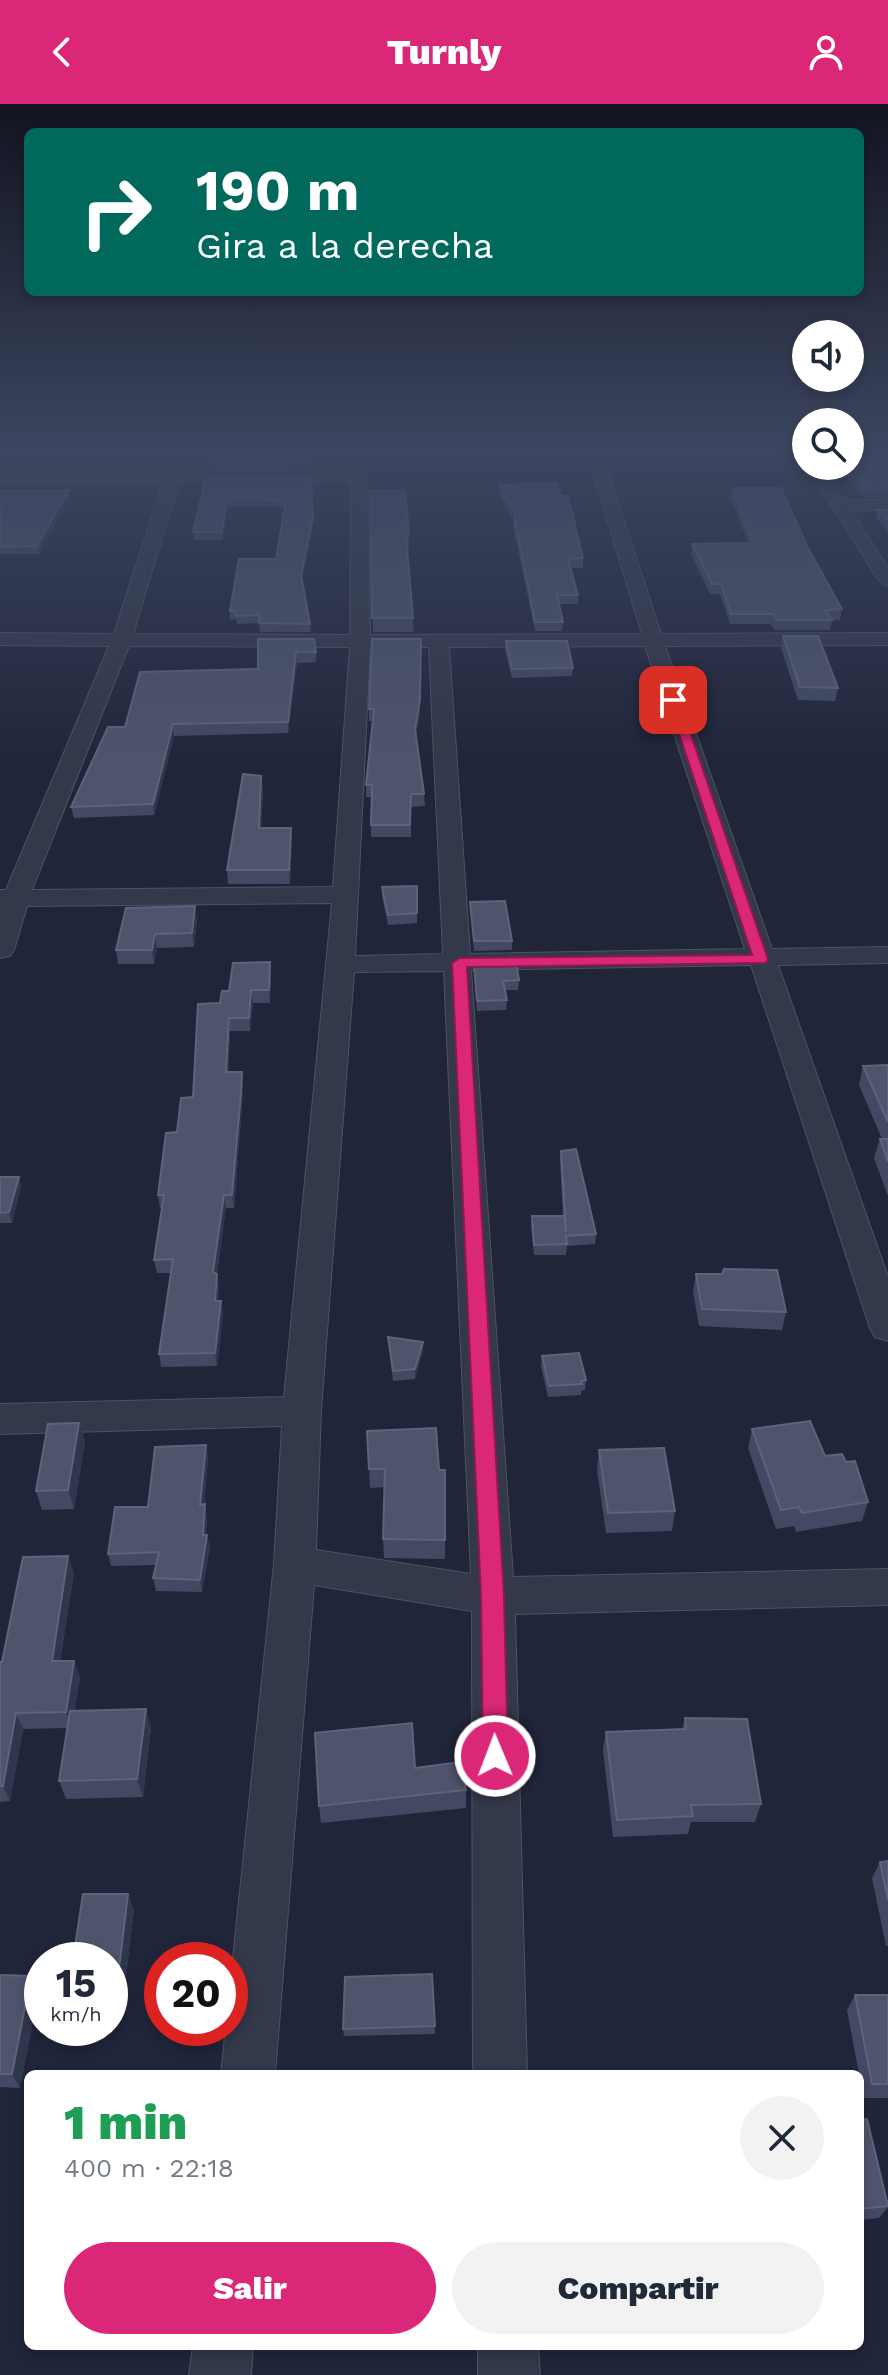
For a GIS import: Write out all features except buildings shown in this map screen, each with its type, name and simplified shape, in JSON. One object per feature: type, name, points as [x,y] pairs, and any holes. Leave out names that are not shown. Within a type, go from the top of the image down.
[{"type":"street","points":[[0,950],[8,898],[122,638],[147,555]]},
{"type":"street","points":[[248,2070],[295,1564],[302,1411],[341,964],[360,641],[360,555]]},
{"type":"street","points":[[626,555],[888,1328]]},
{"type":"street","points":[[872,555],[887,578]]},
{"type":"street","points":[[0,639],[654,642],[888,639]]},
{"type":"street","points":[[439,641],[460,963],[493,1596],[500,2070]]},
{"type":"street","points":[[8,898],[345,895]]},
{"type":"street","points":[[341,964],[888,955]]},
{"type":"street","points":[[0,1419],[302,1411]]},
{"type":"street","points":[[295,1564],[493,1596],[888,1587]]},
{"type":"street","points":[[220,2375],[223,2350]]},
{"type":"street","points":[[508,2350],[509,2375]]},
{"type":"route","points":[[495,1756],[493,1596],[460,963],[761,959],[673,700]]}]
